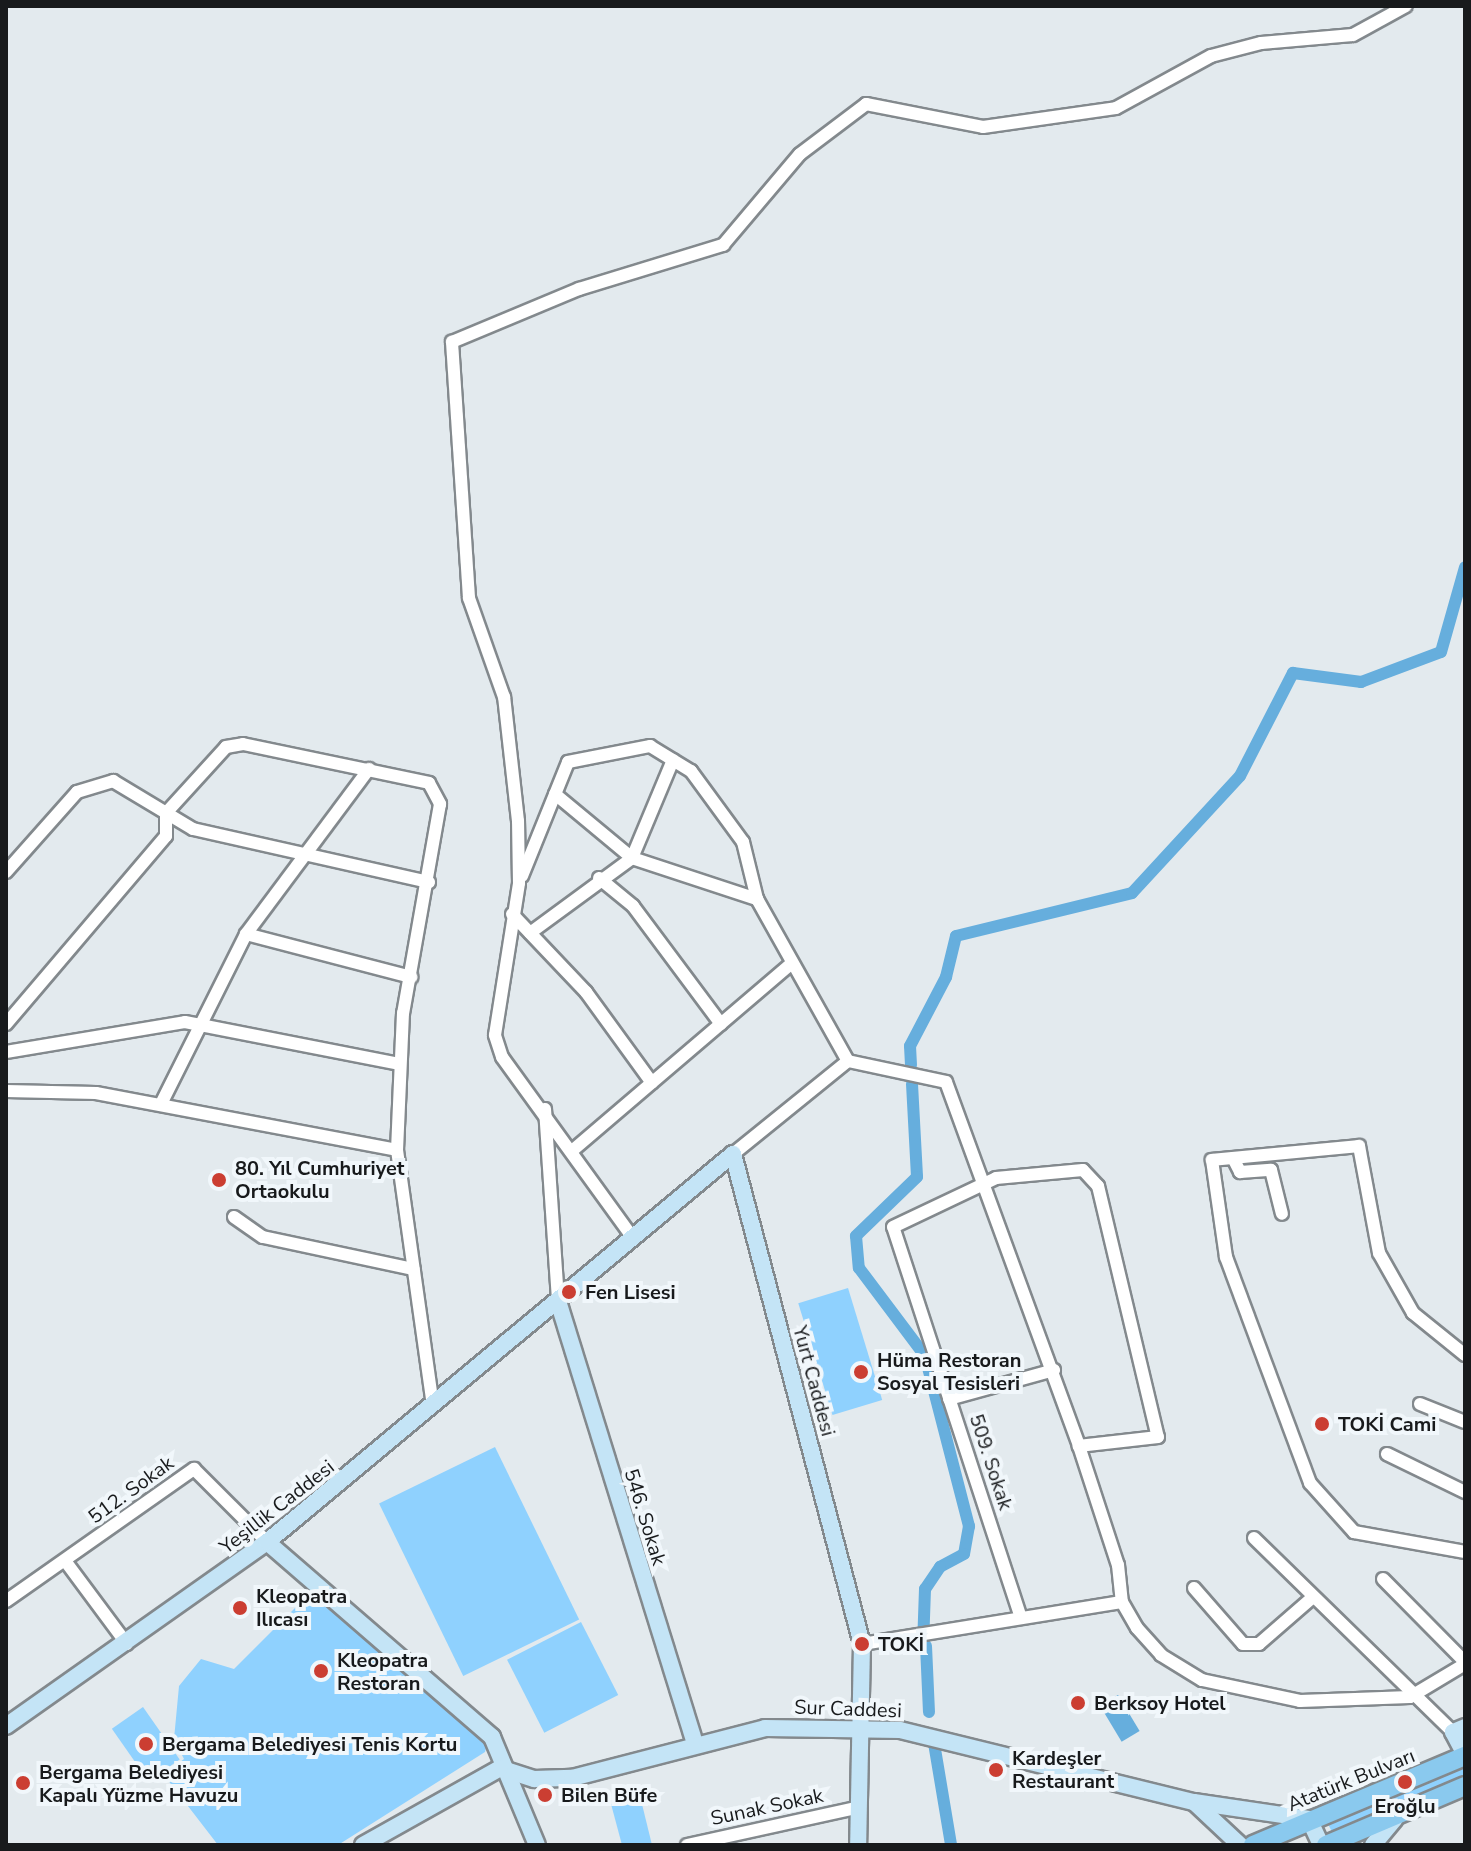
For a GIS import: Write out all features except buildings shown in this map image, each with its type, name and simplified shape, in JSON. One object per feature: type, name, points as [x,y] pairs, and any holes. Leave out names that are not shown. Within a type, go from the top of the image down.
[{"type":"main road","points":[[558,1301],[733,1154]]},
{"type":"main road","name":"Yurt Caddesi","points":[[733,1154],[862,1644],[864,1728],[855,1808],[858,1845]]},
{"type":"main road","name":"Yeşillik Caddesi","points":[[6,1726],[127,1644],[267,1542],[558,1301]]},
{"type":"main road","name":"546. Sokak","points":[[558,1301],[695,1744]]},
{"type":"main road","points":[[267,1542],[492,1737],[500,1768],[537,1845]]},
{"type":"main road","name":"Sur Caddesi","points":[[500,1768],[534,1779],[572,1778],[765,1728],[864,1728],[928,1734],[1194,1802],[1309,1819]]},
{"type":"main road","points":[[1459,1730],[1465,1755]]},
{"type":"main road","name":"Atatürk Bulvarı","points":[[1253,1845],[1465,1755]]},
{"type":"main road","points":[[363,1845],[500,1768]]},
{"type":"main road","points":[[1309,1819],[1324,1845],[1465,1786]]},
{"type":"main road","name":"Sur Caddesi","points":[[1194,1802],[1240,1845]]},
{"type":"main road","points":[[1373,1845],[1407,1810]]},
{"type":"street","points":[[519,883],[504,697],[469,598],[452,342],[579,289],[723,245],[800,154],[866,104],[983,127],[1116,108],[1211,56],[1261,43],[1353,35],[1406,6]]},
{"type":"street","points":[[633,1238],[545,1108],[502,1057],[495,1035],[519,883],[568,762],[650,746],[691,771],[743,842],[757,899],[848,1061],[946,1082],[980,1185],[1054,1370],[1118,1565],[1122,1602],[1161,1655],[1202,1680],[1300,1701],[1410,1697],[1465,1663],[1383,1579]]},
{"type":"street","points":[[6,1024],[166,836],[166,813],[226,747],[369,769],[429,783],[440,804],[399,1064],[397,1150],[433,1405]]},
{"type":"street","points":[[530,933],[599,878],[632,858],[673,760]]},
{"type":"street","points":[[161,1104],[197,1025],[246,934],[369,769]]},
{"type":"street","points":[[6,872],[89,784],[113,781],[193,829],[307,852],[429,882]]},
{"type":"street","points":[[555,794],[632,858],[757,899]]},
{"type":"street","points":[[599,878],[633,906],[721,1024]]},
{"type":"street","points":[[512,914],[586,992],[652,1083]]},
{"type":"street","points":[[246,934],[411,977]]},
{"type":"street","points":[[573,1150],[792,963]]},
{"type":"street","points":[[6,1052],[197,1025],[399,1064]]},
{"type":"street","points":[[733,1154],[848,1061]]},
{"type":"street","points":[[6,1091],[96,1093],[397,1150]]},
{"type":"street","points":[[545,1108],[558,1301]]},
{"type":"street","points":[[1465,1355],[1413,1313],[1379,1253],[1359,1146],[1212,1160],[1226,1257],[1310,1483],[1354,1532],[1465,1552]]},
{"type":"street","points":[[1233,1158],[1240,1172],[1271,1170],[1282,1214]]},
{"type":"street","points":[[980,1185],[1083,1170],[1098,1186],[1158,1437],[1079,1446]]},
{"type":"street","name":"509. Sokak","points":[[980,1185],[893,1227],[1021,1618]]},
{"type":"street","points":[[234,1217],[263,1237],[414,1269]]},
{"type":"street","points":[[949,1399],[1054,1370]]},
{"type":"street","points":[[1420,1404],[1465,1422]]},
{"type":"street","points":[[1387,1454],[1465,1492]]},
{"type":"street","name":"512. Sokak","points":[[6,1601],[66,1562],[194,1469],[267,1542]]},
{"type":"street","points":[[1254,1538],[1410,1697],[1459,1730]]},
{"type":"street","points":[[66,1562],[127,1644]]},
{"type":"street","points":[[1194,1588],[1243,1644],[1259,1644],[1313,1597]]},
{"type":"street","points":[[862,1644],[1122,1602]]},
{"type":"street","name":"Sunak Sokak","points":[[687,1845],[855,1808]]},
{"type":"shaded area","points":[[848,1288],[882,1400],[832,1415],[798,1303]]},
{"type":"shaded area","points":[[495,1447],[579,1620],[463,1676],[379,1504]]},
{"type":"shaded area","points":[[313,1590],[487,1744],[485,1752],[338,1845],[218,1845],[164,1775],[184,1759],[174,1739],[179,1686],[201,1659],[234,1669]]},
{"type":"shaded area","points":[[581,1622],[618,1695],[544,1733],[507,1660]]},
{"type":"shaded area","points":[[1118,1695],[1140,1731],[1122,1742],[1100,1706]]},
{"type":"shaded area","name":"Bergama Belediyesi Tenis Kortu","points":[[143,1707],[180,1759],[149,1781],[112,1729]]},
{"type":"shaded area","points":[[1465,1765],[1465,1775],[1333,1834],[1327,1822]]},
{"type":"shaded area","points":[[640,1796],[652,1845],[622,1845],[611,1804]]},
{"type":"waterway","points":[[911,1065],[910,1046],[946,977],[956,936],[1132,893],[1240,776],[1293,673],[1361,682],[1441,652],[1465,567]]},
{"type":"waterway","points":[[912,1084],[917,1177],[856,1236],[859,1268],[925,1356],[969,1526],[964,1554],[940,1567],[925,1589],[924,1626]]},
{"type":"waterway","points":[[926,1646],[929,1712]]},
{"type":"waterway","points":[[934,1743],[951,1845]]},
{"type":"place","name":"80. Yıl Cumhuriyet Ortaokulu","points":[[219,1180]]},
{"type":"place","name":"Fen Lisesi","points":[[569,1292]]},
{"type":"place","name":"Hüma Restoran Sosyal Tesisleri","points":[[861,1372]]},
{"type":"place","name":"TOKİ Cami","points":[[1322,1424]]},
{"type":"place","name":"Kleopatra Ilıcası","points":[[240,1608]]},
{"type":"place","name":"TOKİ","points":[[862,1644]]},
{"type":"place","name":"Kleopatra Restoran","points":[[321,1671]]},
{"type":"place","name":"Berksoy Hotel","points":[[1078,1703]]},
{"type":"place","name":"Bergama Belediyesi Tenis Kortu","points":[[146,1744]]},
{"type":"place","name":"Kardeşler Restaurant","points":[[996,1770]]},
{"type":"place","name":"Eroğlu","points":[[1405,1782]]},
{"type":"place","name":"Bergama Belediyesi Kapalı Yüzme Havuzu","points":[[23,1783]]},
{"type":"place","name":"Bilen Büfe","points":[[545,1795]]}]
